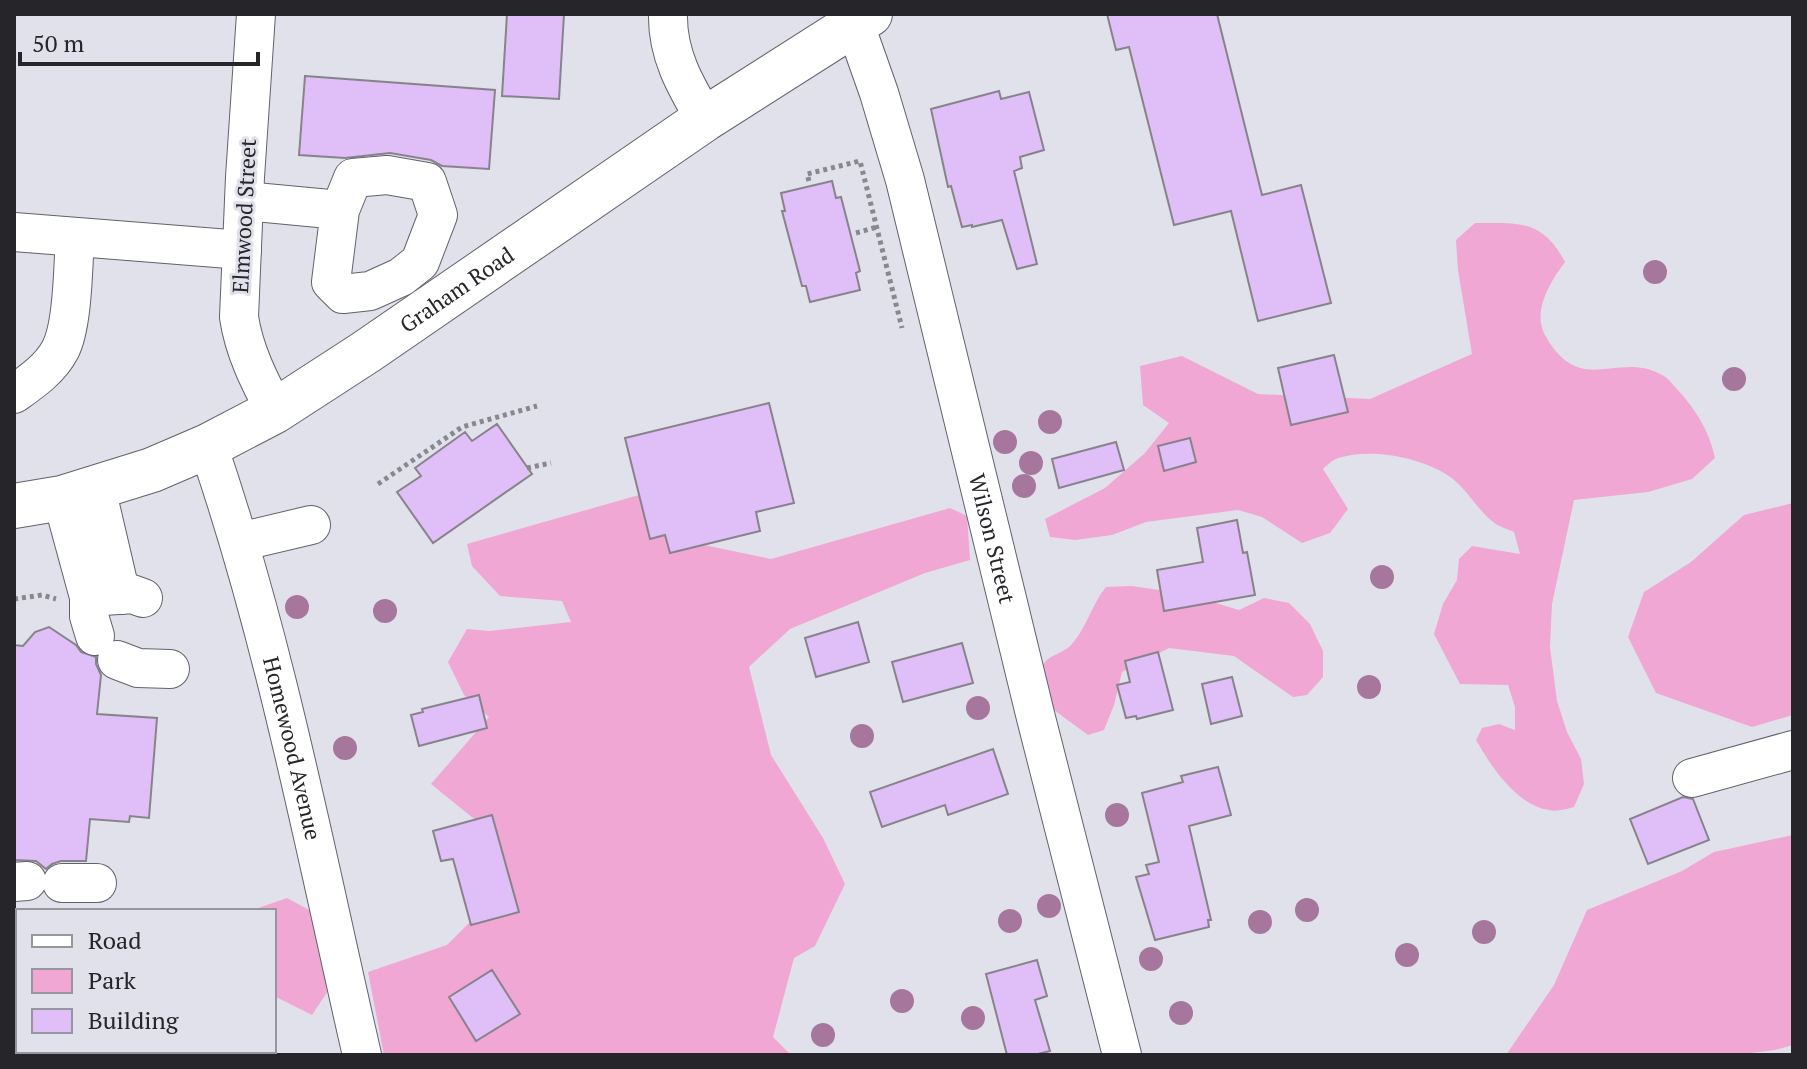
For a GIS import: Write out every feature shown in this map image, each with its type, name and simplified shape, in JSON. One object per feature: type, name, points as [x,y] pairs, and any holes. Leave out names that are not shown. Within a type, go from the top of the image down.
[{"type":"main road","name":"Graham Road","points":[[14,506],[79,493],[152,470],[208,446],[275,411],[414,294],[705,119],[862,20]]},
{"type":"street","name":"Elmwood Street","points":[[256,14],[239,317],[255,372],[275,411]]},
{"type":"street","points":[[668,14],[672,55],[685,86],[705,119]]},
{"type":"street","name":"Wilson Street","points":[[862,20],[879,93],[905,180],[1122,1055]]},
{"type":"street","points":[[387,175],[427,182],[438,215],[420,262],[414,294],[370,291],[343,294],[331,282],[340,210],[353,178],[387,175]]},
{"type":"street","points":[[244,201],[340,210]]},
{"type":"street","points":[[14,232],[242,250]]},
{"type":"street","points":[[14,394],[51,363],[61,349],[67,324],[75,237]]},
{"type":"street","name":"Homewood Avenue","points":[[208,446],[239,542],[312,832],[362,1055]]},
{"type":"street","points":[[79,493],[118,597],[89,616],[106,648],[124,665],[170,669]]},
{"type":"street","points":[[239,542],[311,525]]},
{"type":"street","points":[[1692,778],[1793,750]]},
{"type":"path","points":[[809,181],[807,174],[860,161],[900,319]]},
{"type":"path","points":[[856,233],[877,227]]},
{"type":"path","points":[[378,484],[419,460],[457,434],[462,427],[537,406]]},
{"type":"path","points":[[527,468],[551,463]]},
{"type":"green space","points":[[1475,223],[1528,226],[1547,238],[1565,262],[1544,297],[1541,317],[1545,335],[1559,354],[1572,365],[1586,369],[1631,367],[1647,369],[1666,377],[1701,421],[1715,458],[1692,479],[1648,492],[1574,500],[1552,604],[1550,647],[1557,701],[1567,732],[1581,759],[1584,784],[1574,807],[1555,811],[1537,807],[1515,793],[1476,740],[1482,728],[1499,724],[1515,730],[1515,707],[1508,685],[1460,684],[1434,634],[1443,604],[1457,580],[1459,559],[1472,546],[1520,554],[1514,532],[1494,523],[1453,479],[1442,472],[1414,460],[1382,454],[1336,459],[1323,469],[1348,509],[1330,533],[1302,543],[1262,517],[1238,510],[1146,522],[1112,535],[1075,540],[1050,537],[1045,519],[1105,488],[1145,453],[1169,423],[1143,405],[1140,366],[1182,356],[1258,394],[1370,399],[1472,354],[1456,240]]},
{"type":"green space","points":[[639,495],[704,545],[771,559],[950,508],[967,516],[970,560],[925,573],[790,629],[749,667],[771,755],[823,838],[845,884],[815,946],[794,958],[773,1037],[791,1055],[384,1055],[368,972],[447,945],[477,915],[478,822],[431,784],[489,717],[464,695],[448,662],[467,629],[489,631],[571,622],[562,601],[500,596],[472,566],[467,544]]},
{"type":"green space","points":[[1793,503],[1793,715],[1752,727],[1656,693],[1628,637],[1644,592],[1691,562],[1744,515]]},
{"type":"green space","points":[[1132,586],[1186,594],[1239,610],[1264,598],[1289,603],[1310,624],[1323,651],[1323,677],[1307,695],[1293,697],[1234,656],[1169,648],[1122,672],[1104,730],[1088,735],[1043,702],[1041,670],[1048,659],[1075,641],[1106,587]]},
{"type":"green space","points":[[1793,835],[1793,1045],[1734,1055],[1506,1055],[1554,985],[1587,910],[1682,871],[1714,852]]},
{"type":"green space","points":[[287,898],[311,911],[330,988],[312,1015],[276,997],[276,909],[256,909]]},
{"type":"green space","points":[[14,959],[16,1053],[144,1053],[144,1055],[14,1055]]},
{"type":"building","points":[[507,14],[564,14],[559,99],[502,96]]},
{"type":"building","points":[[1107,14],[1217,14],[1262,195],[1301,185],[1331,303],[1258,321],[1231,211],[1174,225],[1129,47],[1116,50]]},
{"type":"building","points":[[305,76],[495,90],[489,169],[442,166],[431,160],[390,153],[345,158],[299,155]]},
{"type":"building","points":[[999,91],[1001,99],[1029,92],[1044,150],[1020,157],[1022,168],[1014,171],[1037,264],[1017,269],[1002,220],[962,227],[951,186],[948,187],[931,109]]},
{"type":"building","points":[[832,181],[836,198],[841,197],[860,271],[856,273],[860,290],[810,302],[806,286],[802,286],[782,211],[785,211],[781,193]]},
{"type":"building","points":[[1334,355],[1348,412],[1291,425],[1278,368]]},
{"type":"building","points":[[769,403],[794,503],[756,512],[760,531],[670,553],[665,535],[650,539],[625,438]]},
{"type":"building","points":[[497,424],[532,474],[433,543],[397,492],[421,476],[415,468],[465,432],[472,441]]},
{"type":"building","points":[[1190,438],[1196,462],[1164,471],[1158,446]]},
{"type":"building","points":[[1116,442],[1124,470],[1059,488],[1052,459]]},
{"type":"building","points":[[1237,520],[1255,595],[1164,611],[1157,570],[1203,562],[1197,528]]},
{"type":"building","points":[[858,622],[869,662],[816,677],[805,638]]},
{"type":"building","points":[[49,627],[76,645],[81,652],[96,657],[101,675],[97,714],[157,718],[149,818],[130,816],[129,822],[90,819],[86,861],[61,861],[46,869],[36,861],[14,860],[14,645],[23,646],[35,632]]},
{"type":"building","points":[[962,643],[973,683],[903,702],[892,662]]},
{"type":"building","points":[[1158,652],[1173,710],[1137,719],[1136,716],[1126,718],[1117,685],[1130,682],[1125,661]]},
{"type":"building","points":[[1232,677],[1242,716],[1211,724],[1202,684]]},
{"type":"building","points":[[479,695],[487,728],[419,746],[411,715],[423,712],[422,709]]},
{"type":"building","points":[[993,749],[1008,794],[948,815],[945,805],[882,827],[870,792]]},
{"type":"building","points":[[1218,767],[1231,815],[1189,826],[1211,920],[1208,920],[1209,927],[1155,940],[1136,877],[1149,874],[1146,865],[1159,862],[1142,793],[1183,782],[1181,776]]},
{"type":"building","points":[[1683,797],[1693,799],[1709,840],[1648,864],[1630,819]]},
{"type":"building","points":[[492,815],[519,912],[471,925],[453,859],[441,861],[433,831]]},
{"type":"building","points":[[1037,960],[1047,996],[1035,1000],[1050,1051],[1034,1055],[1007,1055],[986,974]]},
{"type":"building","points":[[492,970],[520,1014],[476,1041],[449,997]]}]
